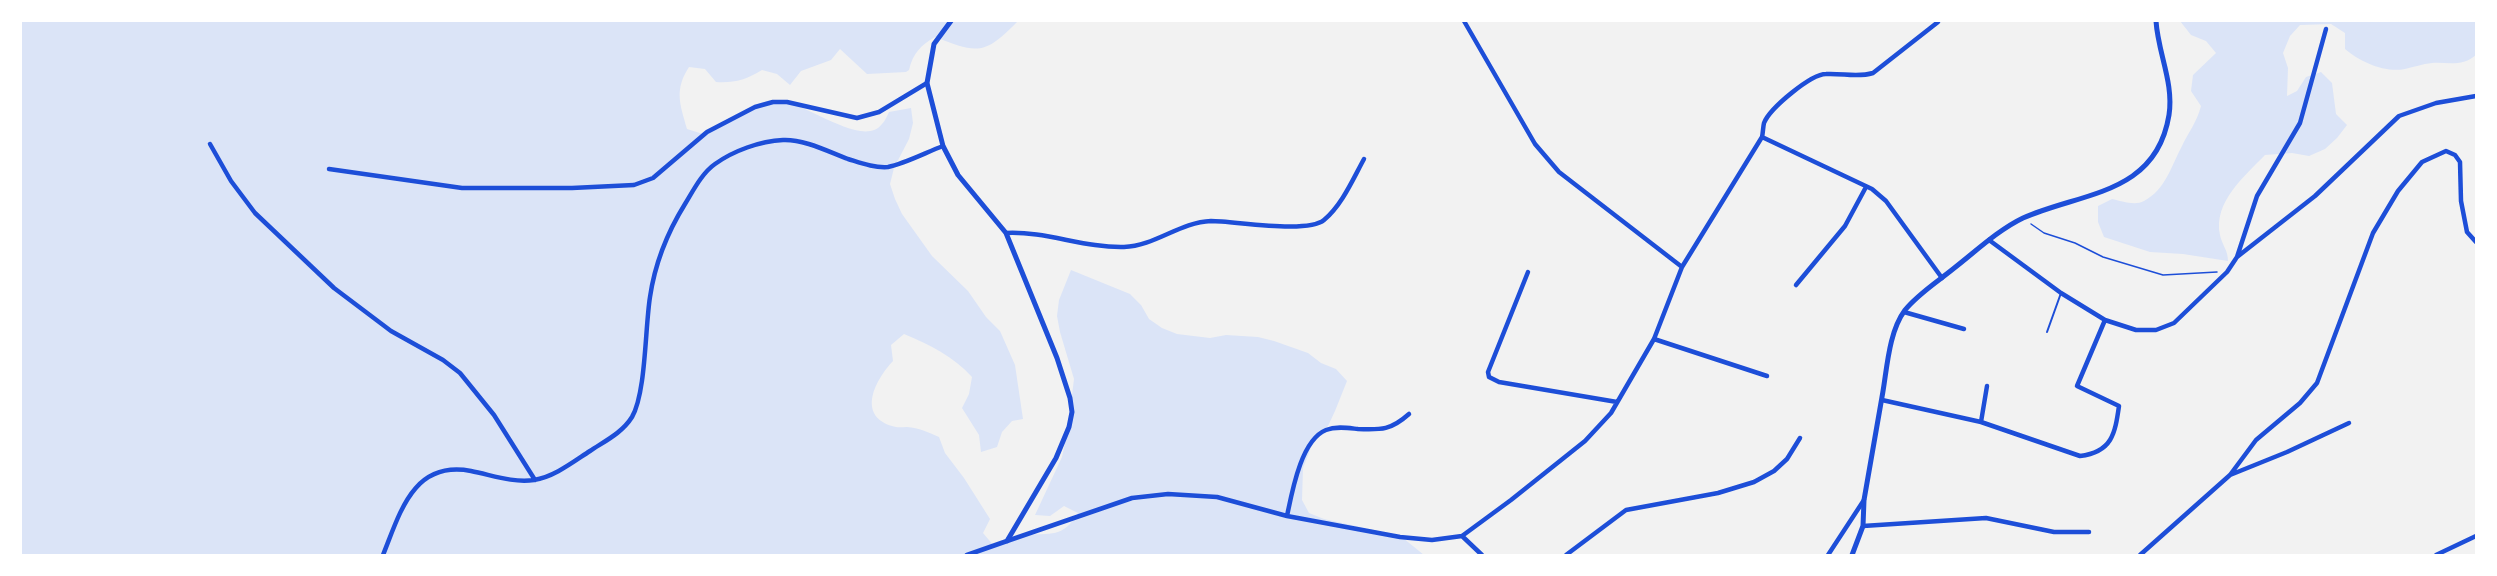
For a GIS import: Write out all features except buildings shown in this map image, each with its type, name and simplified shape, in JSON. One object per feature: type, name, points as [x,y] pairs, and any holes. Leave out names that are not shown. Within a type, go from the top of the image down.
[{"type":"street","points":[[951,21],[934,44],[927,83],[943,146],[958,175],[1006,233],[1057,358],[1070,398],[1072,412],[1070,427],[1056,458],[1007,541]]},
{"type":"street","points":[[1464,21],[1535,144],[1559,172],[1682,267]]},
{"type":"street","points":[[1852,555],[1863,526],[1864,500],[1889,350],[1904,312],[1917,298],[1989,240],[2023,218],[2106,191],[2124,182],[2149,162],[2163,136],[2169,114],[2168,80],[2157,38],[2156,21]]},
{"type":"street","points":[[966,555],[1132,498],[1168,494],[1217,497],[1287,516],[1400,537],[1432,540],[1462,536],[1585,441],[1611,413],[1654,339],[1682,267],[1762,137],[1764,123],[1770,114],[1806,83],[1825,74],[1862,76],[1873,73],[1938,22]]},
{"type":"street","points":[[1989,240],[2061,293],[2105,320],[2136,330],[2156,330],[2175,323],[2227,272],[2237,257],[2258,196],[2300,123],[2326,29]]},
{"type":"street","points":[[329,169],[462,188],[572,188],[634,185],[653,178],[707,132],[755,107],[773,102],[787,102],[857,118],[879,112],[927,83]]},
{"type":"street","points":[[2237,257],[2315,196],[2399,116],[2436,103],[2476,96]]},
{"type":"street","points":[[1762,137],[1866,186],[1886,201],[1942,278]]},
{"type":"street","points":[[383,555],[401,509],[412,490],[424,479],[441,472],[468,470],[515,481],[535,480],[566,467],[619,432],[632,417],[638,401],[650,297],[659,255],[694,188],[713,165],[751,147],[784,140],[807,145],[869,166],[888,166],[943,146]]},
{"type":"street","points":[[210,144],[231,181],[255,213],[334,288],[391,331],[460,372],[494,415],[535,480]]},
{"type":"street","points":[[2140,555],[2230,474],[2256,440],[2300,404],[2317,383],[2373,233],[2398,191],[2422,162],[2446,152],[2455,155],[2460,162],[2461,201],[2467,232],[2476,243]]},
{"type":"street","points":[[1006,233],[1023,233],[1084,245],[1126,247],[1152,242],[1191,225],[1210,221],[1295,227],[1312,225],[1323,221],[1337,206],[1364,159]]},
{"type":"street","points":[[1796,285],[1845,226],[1866,186]]},
{"type":"street","points":[[1528,272],[1488,372],[1489,377],[1499,382],[1617,402]]},
{"type":"street","points":[[1904,312],[1964,329]]},
{"type":"street","points":[[1882,400],[1981,422],[2080,456],[2093,454],[2104,448],[2115,434],[2119,406],[2077,386],[2105,320]]},
{"type":"street","points":[[1654,339],[1767,376]]},
{"type":"street","points":[[1981,422],[1987,386]]},
{"type":"street","points":[[1287,516],[1294,482],[1306,451],[1316,436],[1326,430],[1340,428],[1390,428],[1409,414]]},
{"type":"street","points":[[2230,474],[2278,456],[2349,423]]},
{"type":"street","points":[[1566,555],[1626,510],[1718,493],[1754,482],[1774,471],[1787,459],[1800,438]]},
{"type":"street","points":[[1828,555],[1864,500]]},
{"type":"street","points":[[1863,526],[1986,518],[2054,532],[2089,532]]},
{"type":"street","points":[[1462,536],[1482,555]]},
{"type":"street","points":[[2436,555],[2476,536]]},
{"type":"lane","points":[[2047,332],[2061,293]]},
{"type":"path","points":[[2023,218],[2044,233],[2075,243],[2103,257],[2163,275],[2227,272]]},
{"type":"shaded area","points":[[21,21],[1018,21],[997,40],[980,48],[961,46],[935,37],[918,50],[906,72],[867,74],[840,49],[831,60],[801,71],[790,85],[777,74],[762,70],[740,80],[716,82],[705,69],[689,67],[681,83],[680,97],[687,129],[703,134],[757,105],[774,100],[786,102],[847,128],[861,131],[873,130],[883,123],[889,112],[911,108],[913,123],[909,139],[894,168],[890,184],[895,199],[902,214],[932,256],[968,291],[986,317],[1000,331],[1015,365],[1023,419],[1012,421],[1002,432],[997,447],[981,452],[979,435],[962,408],[969,394],[972,377],[941,352],[904,334],[891,345],[893,361],[881,377],[873,396],[872,405],[875,414],[881,421],[892,426],[916,428],[939,437],[945,453],[990,519],[983,533],[994,546],[1025,535],[1056,533],[1067,527],[1078,513],[1064,506],[1050,516],[1035,515],[1062,457],[1068,428],[1074,379],[1057,316],[1059,300],[1071,270],[1130,294],[1141,305],[1149,319],[1177,334],[1210,338],[1226,335],[1258,337],[1308,353],[1321,363],[1336,369],[1347,381],[1328,426],[1314,438],[1303,468],[1302,500],[1309,513],[1324,519],[1403,538],[1424,555],[21,555]]},
{"type":"shaded area","points":[[2180,21],[2476,21],[2476,55],[2460,63],[2432,63],[2397,70],[2381,68],[2365,62],[2345,49],[2345,33],[2331,24],[2300,25],[2290,36],[2283,53],[2288,68],[2287,96],[2297,91],[2306,77],[2321,72],[2332,83],[2336,114],[2347,125],[2325,149],[2309,156],[2292,153],[2265,155],[2232,190],[2221,212],[2219,223],[2228,261],[2150,252],[2104,237],[2098,222],[2098,206],[2112,199],[2128,203],[2144,201],[2157,191],[2167,178],[2197,117],[2201,106],[2191,91],[2193,75],[2216,53],[2206,41],[2191,35]]}]
